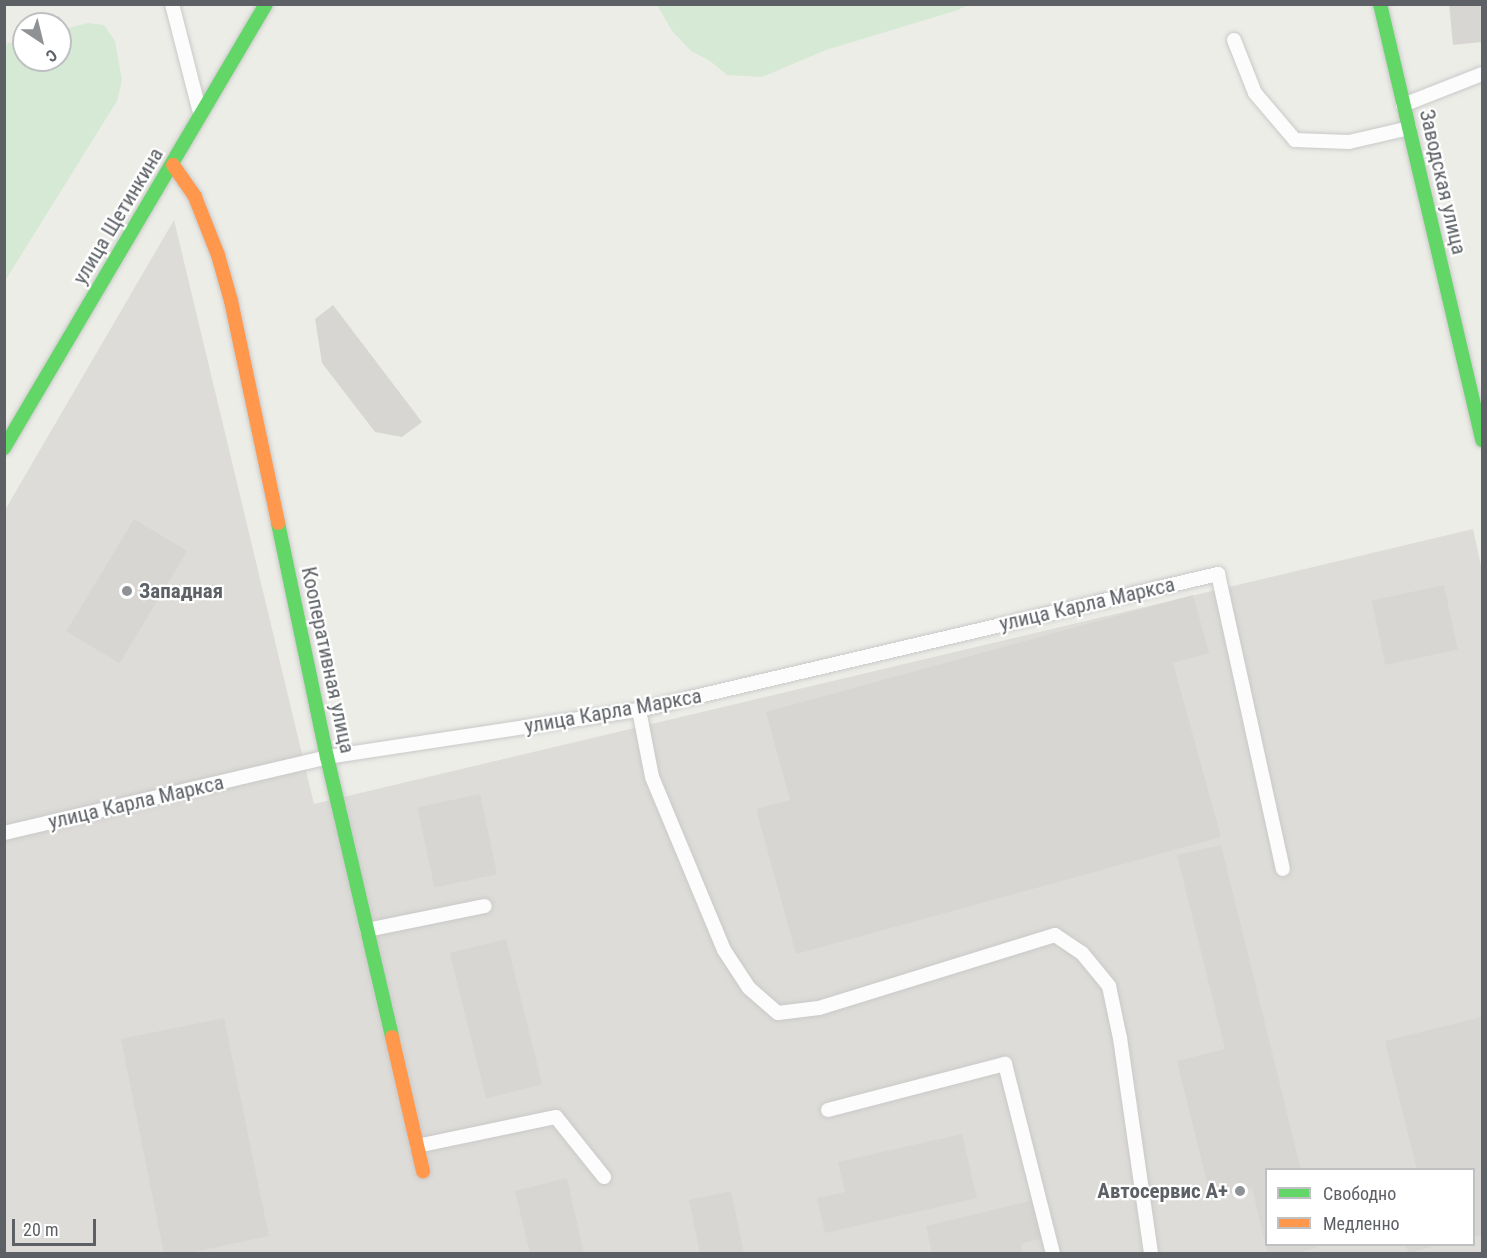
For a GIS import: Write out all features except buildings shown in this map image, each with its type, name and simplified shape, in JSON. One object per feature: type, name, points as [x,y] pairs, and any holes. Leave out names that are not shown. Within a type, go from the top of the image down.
[{"type":"street","name":"улица Щетинкина","points":[[4,448],[266,4]]},
{"type":"street","name":"Заводская улица","points":[[1380,4],[1482,440]]},
{"type":"street","name":"Кооперативная улица","points":[[173,165],[195,196],[218,255],[231,301],[327,758],[423,1171]]},
{"type":"lane","points":[[172,4],[201,114]]},
{"type":"lane","points":[[1234,40],[1255,93],[1295,140],[1349,142],[1409,128]]},
{"type":"lane","points":[[1404,105],[1482,74]]},
{"type":"lane","name":"улица Карла Маркса","points":[[4,833],[327,758],[639,710],[1218,574],[1282,869]]},
{"type":"lane","points":[[639,710],[652,777],[724,950],[749,988],[778,1013],[819,1008],[1055,935],[1082,953],[1109,986],[1120,1038],[1151,1254]]},
{"type":"lane","points":[[367,930],[485,906]]},
{"type":"lane","points":[[828,1110],[1005,1064],[1053,1254]]},
{"type":"lane","points":[[417,1146],[556,1117],[604,1178]]},
{"type":"shaded area","points":[[174,220],[314,804],[1473,529],[1482,570],[1482,1253],[5,1254],[5,510]]},
{"type":"green space","points":[[657,5],[968,5],[826,50],[762,77],[727,75],[710,61],[691,51],[672,31]]},
{"type":"green space","points":[[88,23],[104,25],[115,41],[122,80],[117,101],[5,281],[5,44],[12,42],[12,72],[72,72],[72,27]]},
{"type":"traffic: fast","points":[[4,448],[266,4]]},
{"type":"traffic: fast","points":[[1380,4],[1482,440]]},
{"type":"traffic: fast","points":[[278,523],[327,757],[392,1037]]},
{"type":"traffic: slow","points":[[173,165],[195,197],[218,255],[231,301],[278,523]]},
{"type":"traffic: slow","points":[[392,1037],[423,1171]]},
{"type":"place","name":"Западная","points":[[127,591]]},
{"type":"place","name":"Автосервис А+","points":[[1240,1191]]}]
